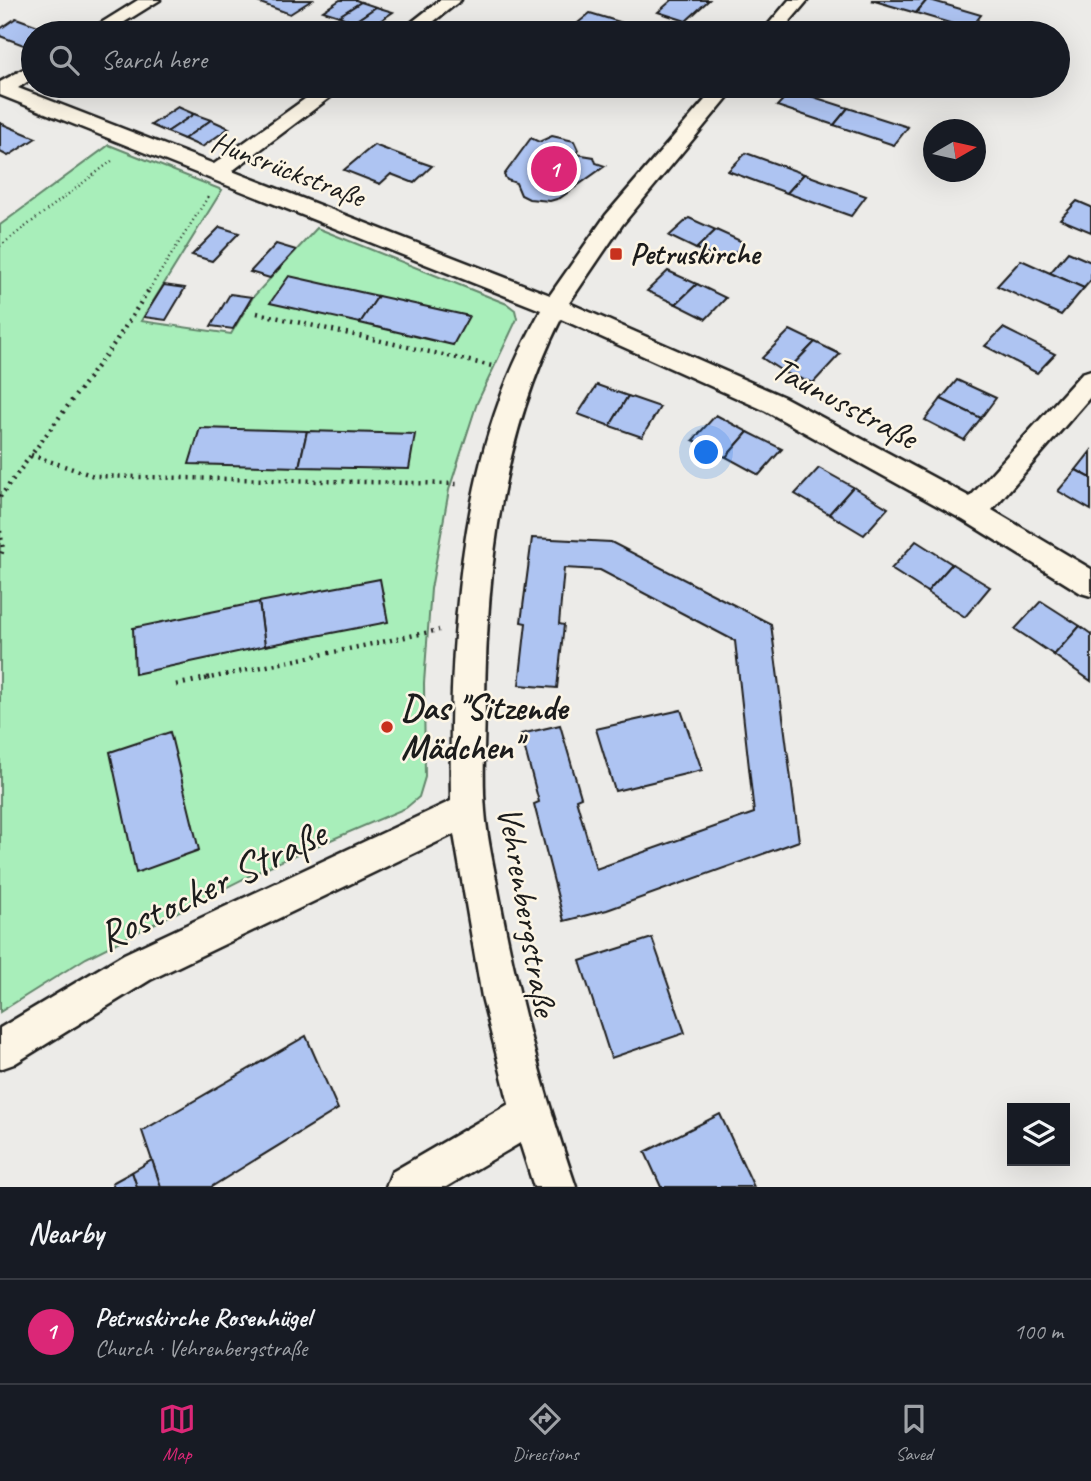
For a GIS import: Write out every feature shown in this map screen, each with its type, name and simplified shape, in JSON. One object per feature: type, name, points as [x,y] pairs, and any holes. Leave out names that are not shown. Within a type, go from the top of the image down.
[{"type":"street","points":[[115,21],[151,0]]},
{"type":"street","points":[[423,21],[452,0]]},
{"type":"street","points":[[781,21],[799,0]]},
{"type":"street","points":[[1,89],[21,77]]},
{"type":"street","name":"Hunsrückstraße","points":[[1,89],[21,97]]},
{"type":"street","name":"Hunsrückstraße","points":[[24,98],[554,306]]},
{"type":"street","points":[[216,173],[319,98]]},
{"type":"street","name":"Vehrenbergstraße","points":[[555,1187],[530,1114],[489,950],[468,810],[472,623],[478,538],[500,437],[523,374],[554,306],[604,235],[717,98]]},
{"type":"street","name":"Taunusstraße","points":[[554,306],[775,404],[973,512],[1091,584]]},
{"type":"street","points":[[973,512],[1091,379]]},
{"type":"street","name":"Rostocker Straße","points":[[0,1049],[136,967],[468,810]]},
{"type":"street","points":[[407,1187],[530,1114]]},
{"type":"path","points":[[0,247],[136,142]]},
{"type":"path","points":[[0,497],[116,341],[212,190],[216,173]]},
{"type":"path","points":[[257,313],[523,374]]},
{"type":"path","points":[[31,455],[93,476],[490,485]]},
{"type":"path","points":[[0,531],[3,549],[0,558]]},
{"type":"path","points":[[176,685],[472,623]]},
{"type":"green space","points":[[109,145],[222,190],[141,321],[231,334],[253,297],[317,228],[507,304],[515,310],[517,319],[477,403],[449,490],[431,589],[424,683],[425,777],[419,797],[406,808],[265,868],[86,958],[0,1012],[0,225]]},
{"type":"building","points":[[252,0],[312,0],[290,14]]},
{"type":"building","points":[[340,0],[361,2],[339,16],[323,11]]},
{"type":"building","points":[[672,0],[709,0],[686,21],[658,12]]},
{"type":"building","points":[[871,0],[927,0],[916,13]]},
{"type":"building","points":[[930,0],[981,15],[976,21],[943,21],[916,13]]},
{"type":"building","points":[[361,2],[376,7],[355,21],[339,16]]},
{"type":"building","points":[[376,7],[393,12],[380,21],[355,21]]},
{"type":"building","points":[[590,13],[616,21],[580,21]]},
{"type":"building","points":[[16,18],[24,21],[21,21],[21,44],[0,36],[0,29]]},
{"type":"building","points":[[784,98],[817,98],[848,108],[834,125],[777,106]]},
{"type":"building","points":[[178,107],[194,114],[167,132],[151,125]]},
{"type":"building","points":[[848,108],[908,127],[894,145],[834,125]]},
{"type":"building","points":[[194,114],[211,120],[184,139],[167,132]]},
{"type":"building","points":[[211,120],[229,128],[202,147],[184,139]]},
{"type":"building","points":[[0,123],[36,138],[8,156],[0,152]]},
{"type":"building","points":[[552,136],[574,141],[578,150],[576,154],[594,157],[596,163],[605,166],[560,198],[550,201],[529,199],[521,195],[516,183],[507,180],[504,175],[531,138],[539,142]]},
{"type":"building","points":[[374,145],[432,166],[414,183],[391,174],[380,184],[344,170]]},
{"type":"building","points":[[746,153],[804,174],[787,193],[728,171]]},
{"type":"building","points":[[804,174],[866,196],[851,216],[787,193]]},
{"type":"building","points":[[1077,201],[1091,207],[1091,232],[1060,219]]},
{"type":"building","points":[[689,218],[716,230],[696,249],[669,236]]},
{"type":"building","points":[[220,227],[239,233],[212,261],[192,255]]},
{"type":"building","points":[[716,230],[745,243],[725,262],[696,249]]},
{"type":"building","points":[[276,244],[296,250],[270,278],[250,272]]},
{"type":"building","points":[[1068,252],[1091,262],[1091,280],[1084,288],[1050,273]]},
{"type":"building","points":[[1021,260],[1084,288],[1061,315],[997,286]]},
{"type":"building","points":[[668,271],[697,284],[676,304],[647,291]]},
{"type":"building","points":[[289,276],[378,296],[360,323],[270,303]]},
{"type":"building","points":[[697,284],[726,298],[706,319],[676,304]]},
{"type":"building","points":[[164,285],[185,288],[166,320],[144,317]]},
{"type":"building","points":[[230,294],[252,297],[233,329],[211,326]]},
{"type":"building","points":[[378,296],[469,316],[453,345],[360,323]]},
{"type":"building","points":[[1003,328],[1055,354],[1037,373],[985,346]]},
{"type":"building","points":[[790,330],[815,342],[785,373],[762,358]]},
{"type":"building","points":[[815,342],[840,354],[813,383],[785,373]]},
{"type":"building","points":[[957,380],[996,398],[981,418],[941,399]]},
{"type":"building","points":[[597,385],[628,396],[610,426],[578,414]]},
{"type":"building","points":[[628,396],[660,407],[642,437],[610,426]]},
{"type":"building","points":[[941,399],[981,418],[964,440],[925,420]]},
{"type":"building","points":[[716,415],[748,432],[726,457],[693,440]]},
{"type":"building","points":[[200,428],[307,431],[299,467],[189,464]]},
{"type":"building","points":[[307,431],[415,434],[409,469],[299,467]]},
{"type":"building","points":[[748,432],[782,449],[759,475],[726,457]]},
{"type":"building","points":[[1091,451],[1091,478],[1076,470]]},
{"type":"building","points":[[819,468],[853,487],[829,514],[795,494]]},
{"type":"building","points":[[1076,470],[1091,478],[1091,510],[1058,491]]},
{"type":"building","points":[[853,487],[888,508],[864,535],[829,514]]},
{"type":"building","points":[[532,538],[611,542],[771,624],[799,841],[607,910],[564,921],[534,804],[539,802],[521,734],[560,725],[581,797],[576,799],[596,869],[754,813],[735,641],[600,570],[564,568],[559,624],[564,625],[557,688],[519,685],[526,623],[521,622]]},
{"type":"building","points":[[916,541],[952,564],[927,592],[891,569]]},
{"type":"building","points":[[952,564],[990,587],[965,617],[927,592]]},
{"type":"building","points":[[380,579],[388,622],[265,646],[259,602]]},
{"type":"building","points":[[1041,601],[1080,626],[1054,655],[1015,629]]},
{"type":"building","points":[[259,602],[265,646],[135,674],[133,628]]},
{"type":"building","points":[[1080,626],[1091,634],[1091,681],[1054,655]]},
{"type":"building","points":[[681,710],[702,770],[615,791],[596,729]]},
{"type":"building","points":[[170,732],[199,850],[136,873],[110,752]]},
{"type":"building","points":[[652,938],[685,1033],[611,1058],[580,961]]},
{"type":"building","points":[[306,1036],[338,1109],[211,1187],[161,1187],[142,1131]]},
{"type":"building","points":[[720,1114],[754,1187],[661,1187],[645,1152]]},
{"type":"building","points":[[152,1160],[161,1187],[137,1187],[132,1172]]},
{"type":"building","points":[[132,1172],[137,1187],[114,1187],[112,1183]]},
{"type":"place","name":"Petruskirche Rosenhügel","points":[[554,169]]},
{"type":"place","name":"Petruskirche","points":[[616,254]]},
{"type":"place","name":"Das \"Sitzende Mädchen\"","points":[[387,727]]}]
